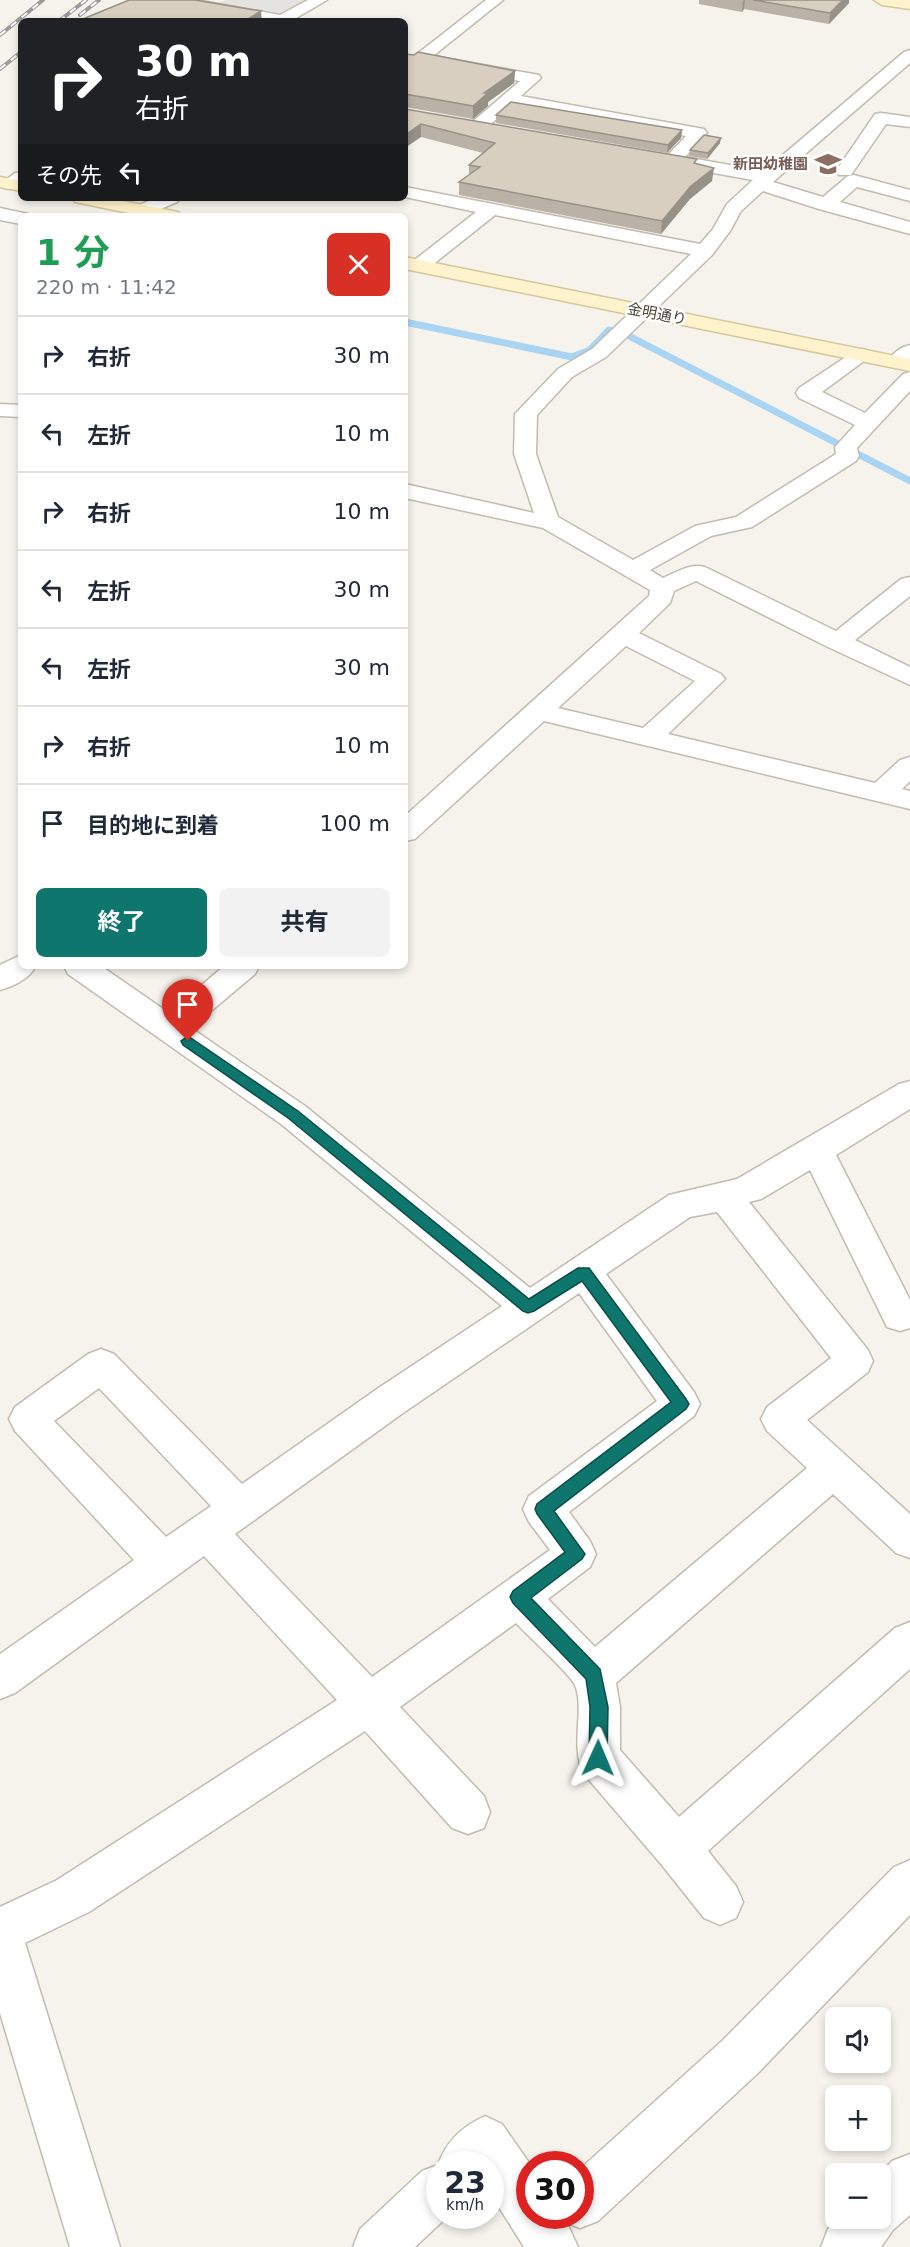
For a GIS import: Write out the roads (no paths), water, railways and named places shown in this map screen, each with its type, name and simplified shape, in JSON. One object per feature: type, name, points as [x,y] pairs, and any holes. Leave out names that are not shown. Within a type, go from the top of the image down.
[{"type":"street","points":[[171,0],[270,18]]},
{"type":"street","points":[[285,18],[319,0]]},
{"type":"street","points":[[477,127],[533,78],[420,58],[495,0]]},
{"type":"street","points":[[882,0],[910,4]]},
{"type":"street","points":[[548,521],[525,454],[526,414],[565,373],[599,353],[705,251],[721,231],[733,208],[910,55]]},
{"type":"street","points":[[888,72],[910,78]]},
{"type":"street","points":[[508,99],[698,134],[672,160]]},
{"type":"street","points":[[845,171],[881,118],[910,122]]},
{"type":"street","points":[[456,123],[500,131]]},
{"type":"street","points":[[649,157],[672,160],[763,181],[825,205],[910,228]]},
{"type":"street","points":[[825,205],[854,180],[910,196]]},
{"type":"street","points":[[408,193],[705,251]]},
{"type":"street","points":[[93,201],[136,212],[164,201]]},
{"type":"street","points":[[889,222],[910,203]]},
{"type":"street","points":[[412,264],[491,209]]},
{"type":"street","points":[[0,214],[18,217]]},
{"type":"street","name":"金明通り","points":[[412,264],[907,364]]},
{"type":"street","points":[[862,356],[807,393],[868,423]]},
{"type":"street","points":[[633,570],[703,531],[744,522],[848,456],[846,447],[868,423],[907,364]]},
{"type":"street","points":[[0,410],[18,411]]},
{"type":"street","points":[[408,492],[532,520],[548,521],[662,587]]},
{"type":"street","points":[[662,587],[696,572],[910,677]]},
{"type":"street","points":[[837,642],[910,584]]},
{"type":"street","points":[[408,829],[623,635],[661,598],[662,587]]},
{"type":"street","points":[[623,635],[712,679],[648,738]]},
{"type":"street","points":[[540,712],[910,800]]},
{"type":"street","points":[[882,792],[910,766]]},
{"type":"street","points":[[0,979],[18,968]]},
{"type":"street","points":[[82,969],[293,1115],[528,1307]]},
{"type":"street","points":[[170,1029],[240,969]]},
{"type":"street","points":[[0,1679],[390,1401],[528,1307],[584,1272],[681,1204],[725,1197],[749,1189],[818,1150],[910,1093]]},
{"type":"street","points":[[818,1150],[900,1317]]},
{"type":"street","points":[[725,1197],[855,1361],[780,1419],[910,1540]]},
{"type":"street","points":[[95,2247],[0,1933],[73,1896],[369,1704],[576,1554],[543,1509],[681,1404],[584,1272]]},
{"type":"street","points":[[163,1562],[28,1419],[101,1365],[239,1508]]},
{"type":"street","points":[[594,1675],[834,1469]]},
{"type":"street","points":[[207,1532],[284,1611],[468,1812]]},
{"type":"street","points":[[519,1597],[594,1675],[599,1707],[598,1758],[677,1848],[720,1902]]},
{"type":"street","points":[[677,1848],[910,1642]]},
{"type":"street","points":[[594,2184],[740,2057],[910,1883]]},
{"type":"street","points":[[475,2151],[485,2141],[493,2151]]},
{"type":"street","points":[[504,2164],[516,2178]]},
{"type":"street","points":[[891,2199],[910,2179]]},
{"type":"street","points":[[378,2247],[426,2202]]},
{"type":"street","points":[[846,2247],[863,2229]]},
{"type":"waterway","points":[[408,323],[572,357],[590,350],[609,330],[627,335],[910,481]]},
{"type":"railway","points":[[21,18],[43,0]]},
{"type":"railway","points":[[63,18],[86,0]]},
{"type":"railway","points":[[80,15],[99,0]]},
{"type":"railway","points":[[0,35],[18,20]]},
{"type":"railway","points":[[0,69],[18,54]]},
{"type":"place","name":"新田幼稚園","points":[[828,164]]}]
